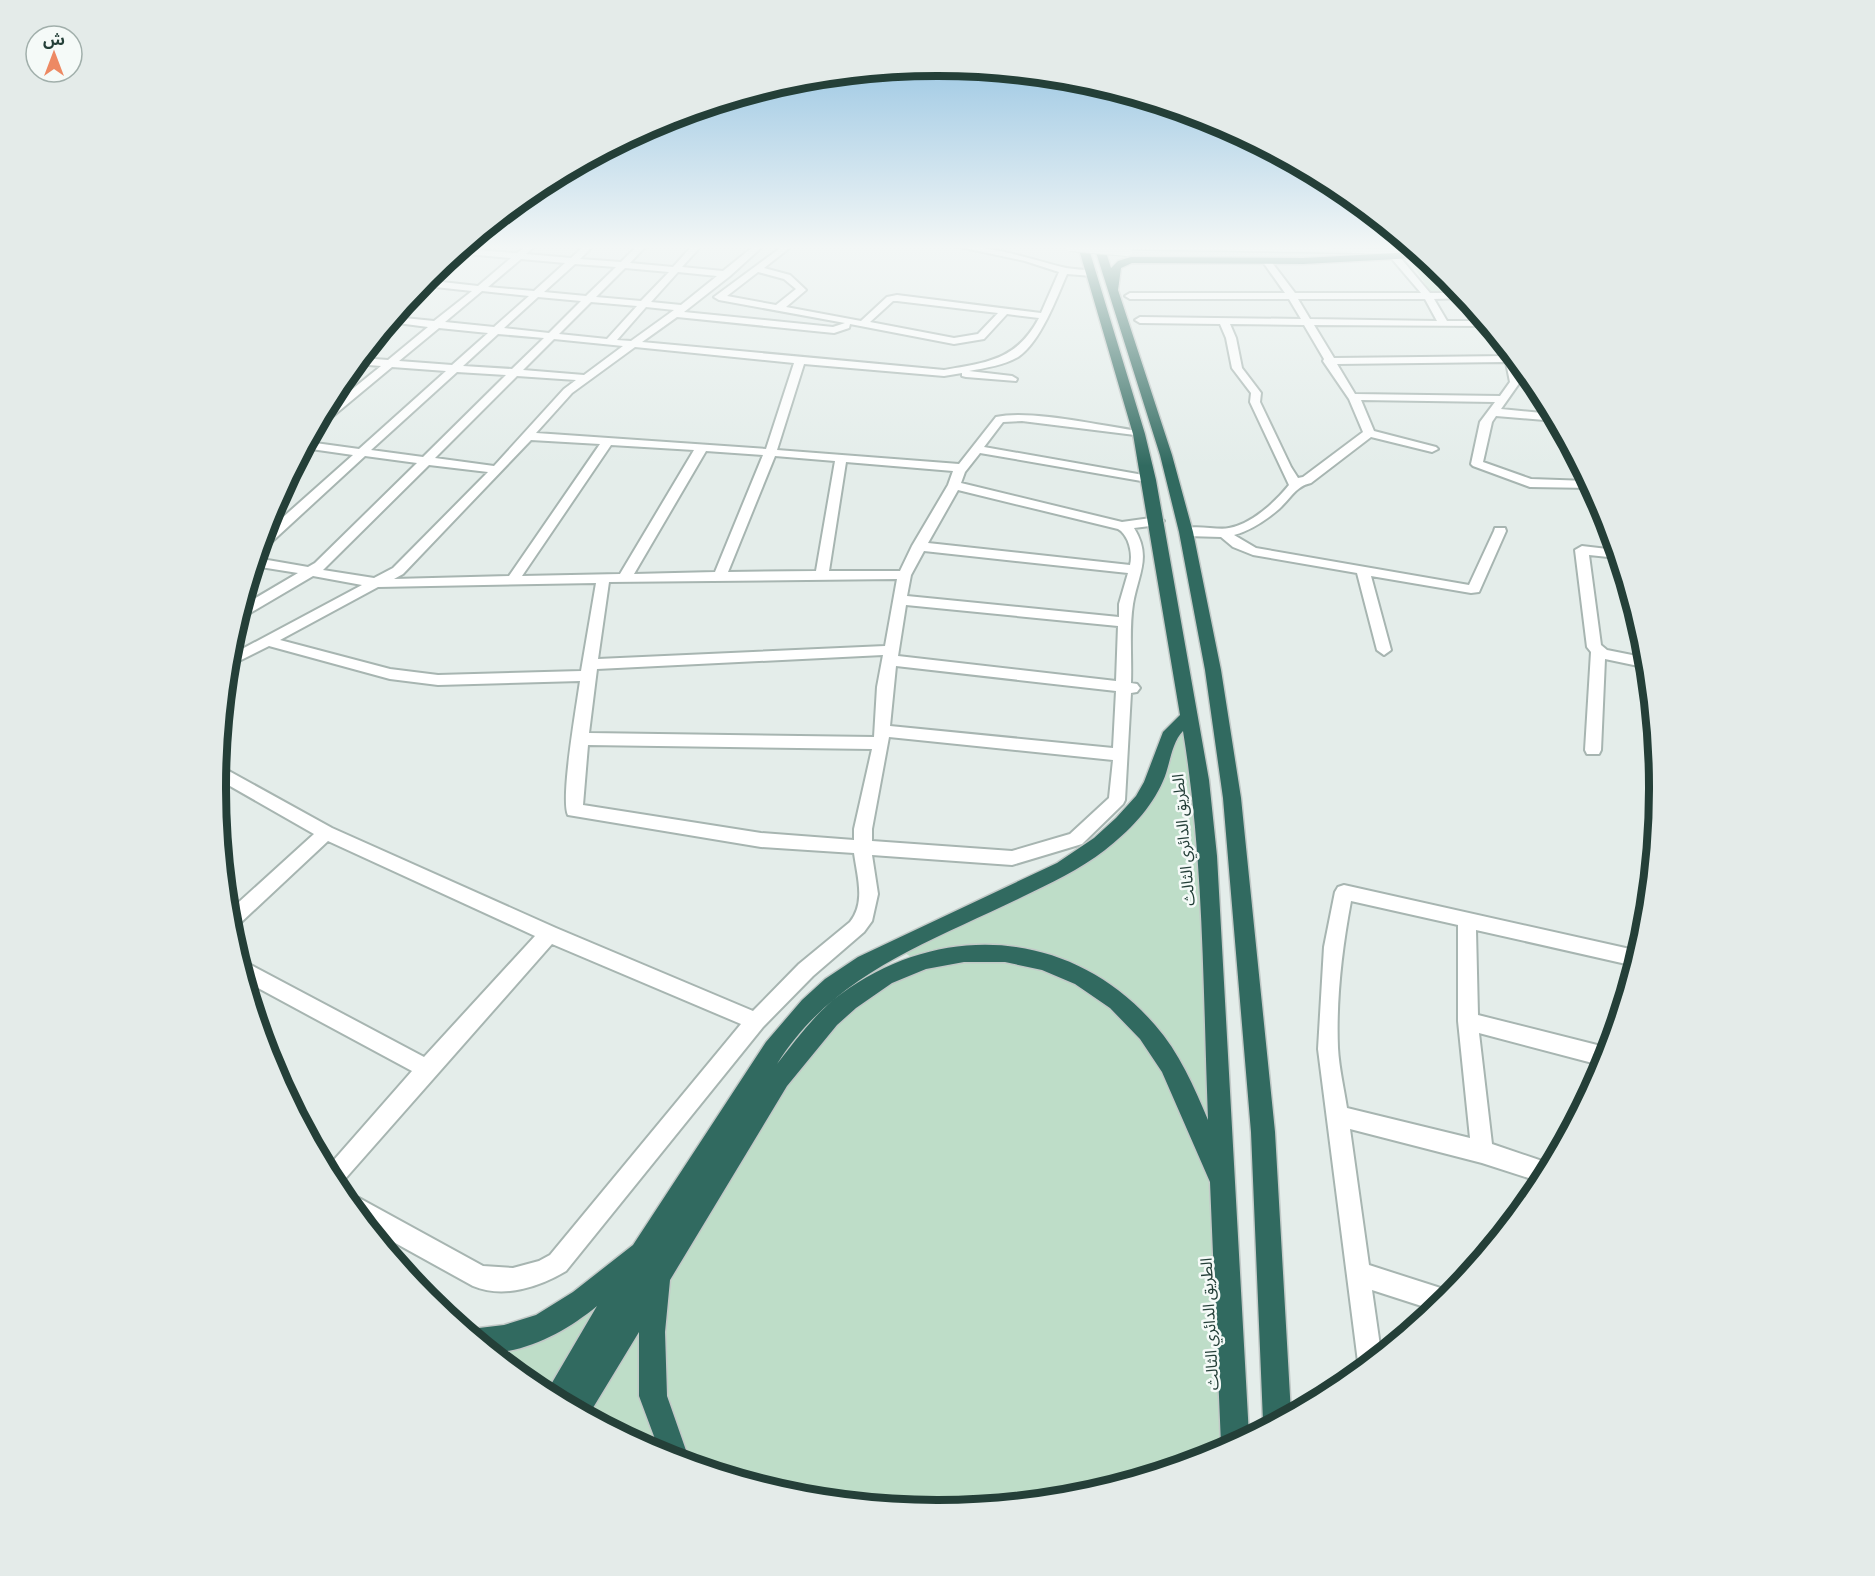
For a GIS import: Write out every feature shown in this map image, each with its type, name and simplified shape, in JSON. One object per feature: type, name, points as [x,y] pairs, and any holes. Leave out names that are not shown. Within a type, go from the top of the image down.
[{"type":"highway","name":"الطريق الدائري الثالث","points":[[1105,320],[1138,434],[1158,521],[1203,808],[1224,1185],[1235,1434]]},
{"type":"highway","points":[[1129,320],[1186,532],[1213,670],[1232,798],[1263,1132],[1277,1413]]},
{"type":"highway","points":[[561,1392],[646,1248],[774,1049],[810,1007],[832,986],[865,963],[1080,858],[1116,829],[1144,798],[1158,772],[1173,730],[1190,716]]},
{"type":"highway","points":[[580,1403],[657,1274],[780,1079],[830,1016],[863,990],[895,971],[936,957],[980,952],[1032,956],[1089,979],[1113,996],[1148,1032],[1168,1064],[1224,1185]]},
{"type":"highway","points":[[489,1340],[516,1337],[551,1322],[575,1308],[646,1248]]},
{"type":"highway","points":[[657,1274],[652,1332],[653,1396],[671,1447]]},
{"type":"street","points":[[337,407],[442,320]]},
{"type":"street","points":[[274,533],[508,320]]},
{"type":"street","points":[[249,607],[285,585],[313,572],[568,320]]},
{"type":"street","points":[[610,341],[629,320]]},
{"type":"street","points":[[239,656],[377,583],[405,565],[568,391],[667,320]]},
{"type":"street","points":[[744,320],[816,329],[834,330],[846,326]]},
{"type":"street","points":[[813,320],[905,338]]},
{"type":"street","points":[[839,320],[954,341],[981,337],[997,320]]},
{"type":"street","points":[[863,324],[868,320]]},
{"type":"street","points":[[401,321],[938,373],[991,364],[1016,354],[1041,320]]},
{"type":"street","points":[[1140,320],[1476,324]]},
{"type":"street","points":[[1442,320],[1444,324]]},
{"type":"street","points":[[1224,322],[1231,338],[1238,368],[1256,393],[1255,402],[1287,471],[1301,481]]},
{"type":"street","points":[[1307,322],[1350,396],[1354,398],[1369,433]]},
{"type":"street","points":[[1328,360],[1504,358]]},
{"type":"street","points":[[720,576],[770,453],[800,361]]},
{"type":"street","points":[[368,362],[585,378]]},
{"type":"street","points":[[952,372],[1012,379]]},
{"type":"street","points":[[1514,373],[1516,379],[1484,426],[1478,456],[1566,483],[1581,484]]},
{"type":"street","points":[[1354,398],[1504,399]]},
{"type":"street","points":[[1493,412],[1544,417]]},
{"type":"street","points":[[370,1216],[481,1278],[513,1280],[544,1271],[558,1263],[661,1140],[756,1021],[806,970],[857,927],[866,916],[869,894],[863,849],[864,824],[881,737],[889,655],[904,575],[961,469],[1000,419],[1005,418],[1022,418],[1138,434]]},
{"type":"street","points":[[1186,532],[1236,530],[1268,512],[1301,481],[1369,433],[1432,449]]},
{"type":"street","points":[[528,436],[702,447],[961,469]]},
{"type":"street","points":[[512,581],[608,441]]},
{"type":"street","points":[[314,446],[428,459],[496,470]]},
{"type":"street","points":[[624,579],[702,447]]},
{"type":"street","points":[[977,449],[1149,480]]},
{"type":"street","points":[[822,575],[841,459]]},
{"type":"street","points":[[954,485],[1079,518],[1122,526],[1158,521]]},
{"type":"street","points":[[603,580],[589,670],[573,809],[761,840],[1012,858],[1076,839],[1117,800],[1128,687],[1125,622],[1128,588],[1136,565],[1133,537],[1129,530],[1122,526]]},
{"type":"street","points":[[1223,532],[1238,544],[1253,550],[1474,589],[1500,531]]},
{"type":"street","points":[[918,546],[1136,565],[1165,561]]},
{"type":"street","points":[[1609,552],[1587,548],[1582,550],[1594,647],[1598,652],[1637,661]]},
{"type":"street","points":[[263,563],[377,583],[904,575]]},
{"type":"street","points":[[1363,571],[1384,650]]},
{"type":"street","points":[[900,600],[1125,622]]},
{"type":"street","points":[[267,641],[390,674],[438,681],[589,670],[889,655],[1128,687]]},
{"type":"street","points":[[1593,750],[1598,652]]},
{"type":"street","points":[[581,739],[881,737],[1121,755]]},
{"type":"street","points":[[226,776],[326,833],[549,934],[756,1021]]},
{"type":"street","points":[[238,914],[326,833]]},
{"type":"street","points":[[1369,1354],[1329,1049],[1333,947],[1342,893],[1347,891],[1629,956]]},
{"type":"street","points":[[1467,919],[1468,1021],[1482,1152]]},
{"type":"street","points":[[339,1171],[549,934]]},
{"type":"street","points":[[251,975],[427,1069]]},
{"type":"street","points":[[1468,1021],[1597,1054]]},
{"type":"street","points":[[1337,1116],[1482,1152],[1537,1170]]},
{"type":"street","points":[[1359,1274],[1434,1298]]},
{"type":"green space","points":[[1188,720],[1220,1171],[1131,1011],[1027,952],[917,961],[899,949],[1111,838],[1175,731]]},
{"type":"green space","points":[[945,959],[1024,959],[1110,1001],[1163,1066],[1214,1182],[1223,1439],[1166,1462],[1076,1486],[984,1498],[938,1500],[891,1498],[799,1486],[709,1462],[677,1450],[658,1396],[662,1277],[782,1082],[866,992]]},
{"type":"green space","points":[[639,1257],[558,1389],[493,1343],[514,1340]]},
{"type":"green space","points":[[656,1279],[669,1446],[581,1403]]}]
